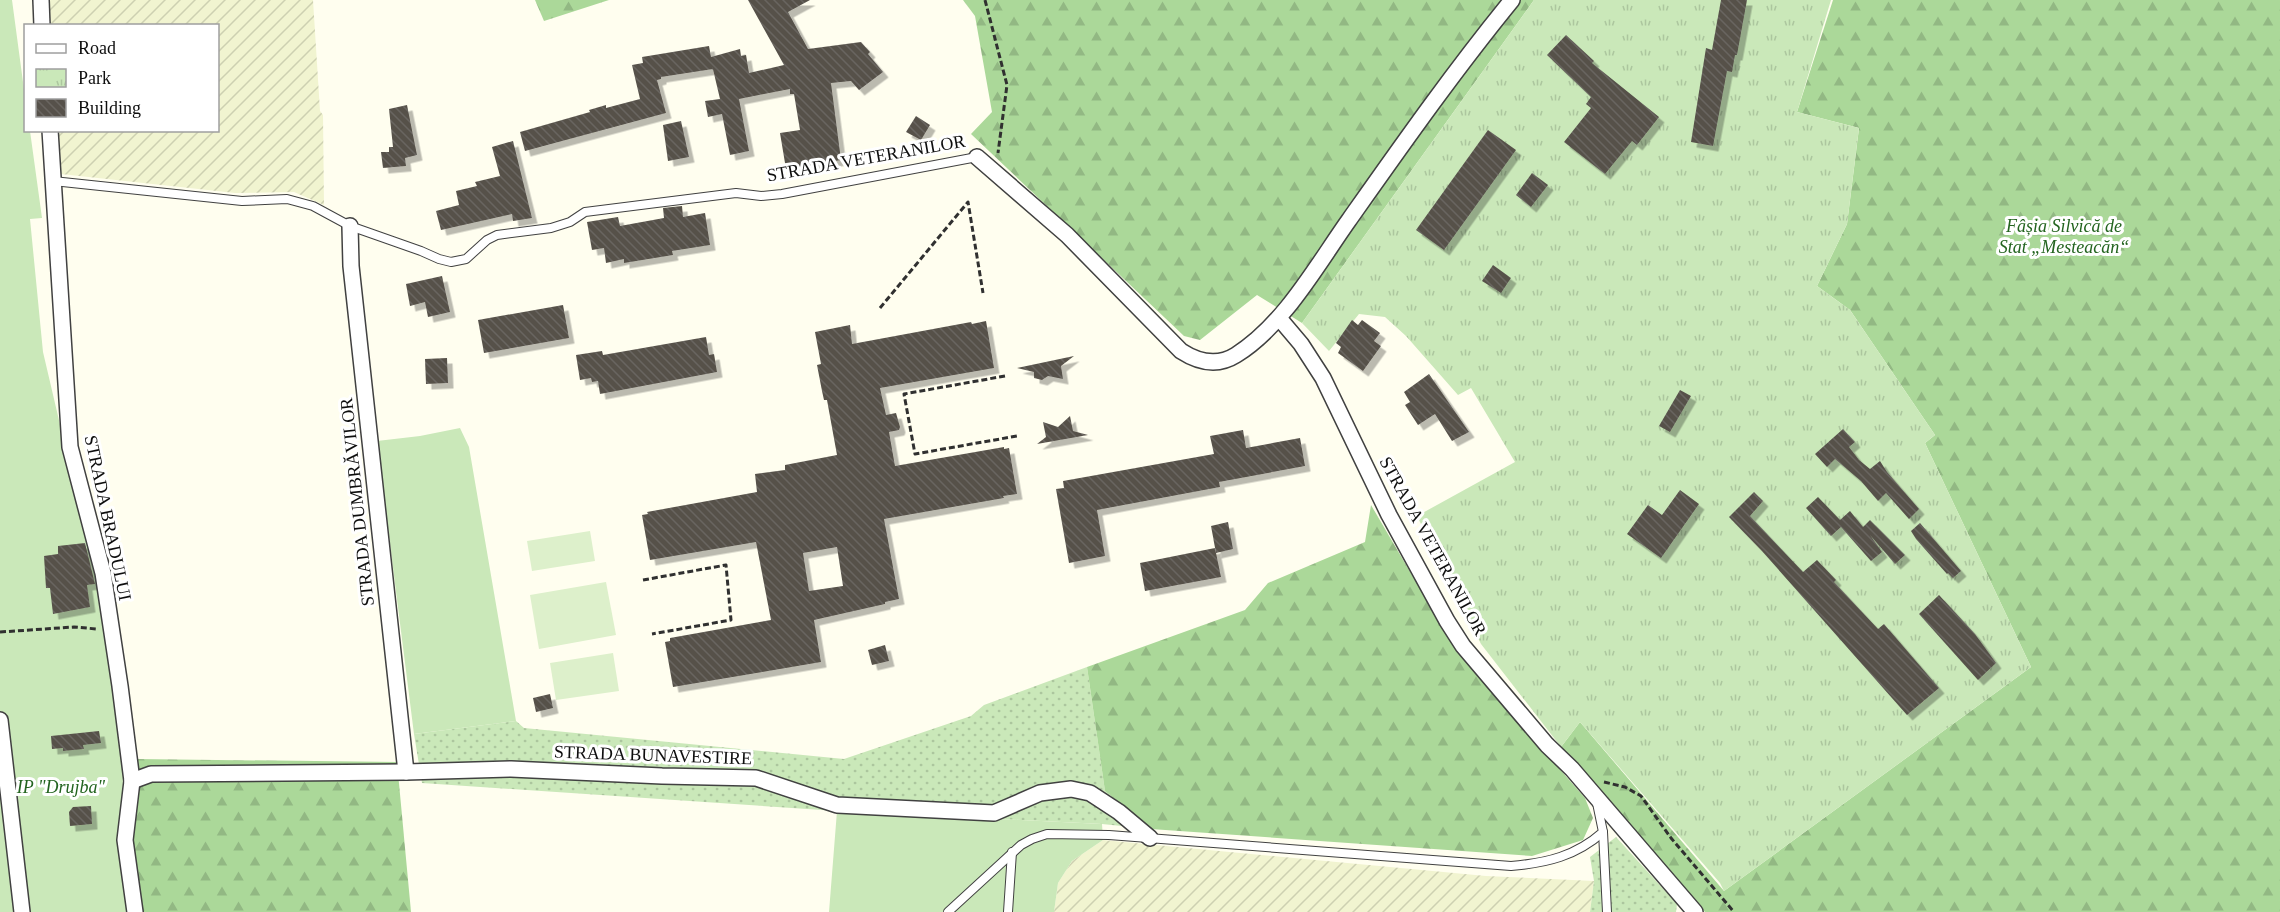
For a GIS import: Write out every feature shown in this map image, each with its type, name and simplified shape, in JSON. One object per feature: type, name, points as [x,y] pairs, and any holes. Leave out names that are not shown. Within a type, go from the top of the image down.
[{"type":"street","points":[[41,0],[42,24]]},
{"type":"street","name":"STRADA VETERANILOR","points":[[977,157],[1067,235],[1181,351],[1194,359],[1222,362],[1236,355],[1279,318],[1457,68],[1512,0]]},
{"type":"street","name":"STRADA BRADULUI","points":[[50,132],[70,447],[104,573],[132,781],[125,840],[135,912]]},
{"type":"street","name":"STRADA DUMBRĂVILOR","points":[[350,226],[351,266],[406,772]]},
{"type":"street","name":"STRADA VETERANILOR","points":[[1279,318],[1301,344],[1323,378],[1389,515],[1463,646],[1695,912]]},
{"type":"street","points":[[0,720],[22,912]]},
{"type":"street","name":"STRADA BUNAVESTIRE","points":[[132,781],[151,774],[511,769],[756,778],[837,804],[994,813],[1040,793],[1071,789],[1090,793],[1119,812],[1149,838]]},
{"type":"lane","name":"STRADA VETERANILOR","points":[[350,226],[421,251],[439,260],[458,262],[466,259],[487,240],[497,235],[551,228],[570,222],[585,212],[736,193],[761,196],[782,194],[977,157]]},
{"type":"lane","points":[[53,181],[242,201],[287,199],[313,206],[350,226]]},
{"type":"lane","points":[[1596,796],[1604,832],[1607,912]]},
{"type":"lane","points":[[948,912],[1012,852],[1032,838],[1047,834],[1069,833],[1149,838],[1511,866],[1542,862],[1568,855],[1589,844],[1604,832]]},
{"type":"lane","points":[[1008,912],[1012,852]]},
{"type":"path","points":[[985,0],[1006,85],[995,173]]},
{"type":"path","points":[[880,308],[968,202],[983,293]]},
{"type":"path","points":[[1005,376],[904,394],[915,454],[1017,436]]},
{"type":"path","points":[[643,580],[726,565],[731,620],[652,634]]},
{"type":"path","points":[[0,632],[74,627],[112,631]]},
{"type":"path","points":[[1572,769],[1595,780],[1625,787],[1641,796],[1671,838],[1734,912]]},
{"type":"green space","name":"IP \"Drujba\"","points":[[0,0],[12,0],[24,90],[24,132],[30,132],[42,218],[30,219],[43,352],[99,591],[123,765],[122,839],[130,912],[0,912]]},
{"type":"green space","points":[[48,0],[313,0],[320,111],[323,115],[324,205],[294,192],[235,193],[61,174],[58,132],[219,132],[219,24],[50,24]]},
{"type":"green space","points":[[535,0],[609,0],[544,21]]},
{"type":"green space","points":[[963,0],[1534,0],[1302,323],[1257,295],[1200,340],[1184,336],[971,134],[992,112],[975,16]]},
{"type":"green space","points":[[1534,0],[1831,0],[1797,112],[1859,128],[1847,224],[1817,286],[1850,310],[1935,435],[1925,443],[2031,667],[1724,891],[1720,883],[1580,722],[1561,747],[1481,644],[1417,516],[1515,462],[1471,388],[1458,395],[1406,336],[1385,317],[1359,314],[1329,351],[1302,323]]},
{"type":"green space","name":"Fâșia Silvică de Stat „Mesteacăn“","points":[[1833,0],[2280,0],[2280,912],[1705,912],[1561,747],[1580,722],[1724,891],[2031,667],[1925,443],[1935,435],[1850,310],[1817,286],[1847,224],[1859,128],[1797,112]]},
{"type":"green space","points":[[460,428],[469,447],[516,721],[414,734],[377,441]]},
{"type":"green space","points":[[1371,505],[1457,652],[1585,798],[1593,818],[1583,840],[1532,856],[1151,829],[1105,791],[1087,667],[1245,610],[1268,583],[1365,542]]},
{"type":"green space","points":[[590,531],[595,561],[532,571],[527,541]]},
{"type":"green space","points":[[606,582],[616,635],[539,649],[530,595]]},
{"type":"green space","points":[[613,653],[619,691],[556,700],[550,663]]},
{"type":"green space","points":[[1087,667],[1105,791],[1151,829],[1102,824],[837,811],[422,783],[414,734],[516,721],[524,728],[844,759],[971,716],[984,705]]},
{"type":"green space","points":[[136,759],[397,762],[411,912],[130,912],[122,839],[123,765]]},
{"type":"green space","points":[[837,811],[1102,824],[1103,840],[1072,861],[1058,883],[1054,912],[829,912]]},
{"type":"green space","points":[[1616,837],[1677,904],[1676,912],[1590,912],[1594,881],[1590,857]]},
{"type":"green space","points":[[1103,840],[1486,876],[1594,881],[1590,912],[1054,912],[1058,883],[1072,861]]},
{"type":"building","points":[[748,0],[810,0],[788,12],[808,49],[861,42],[883,72],[859,90],[851,81],[831,83],[841,160],[786,169],[780,133],[800,130],[794,94],[790,94],[790,89],[739,99],[749,151],[730,155],[722,114],[708,117],[705,101],[720,99],[713,69],[661,77],[657,80],[666,113],[525,151],[520,132],[590,112],[589,110],[606,105],[606,108],[640,99],[632,65],[643,63],[642,57],[709,46],[711,57],[740,49],[741,56],[746,55],[749,73],[784,65]]},
{"type":"building","points":[[1721,0],[1747,0],[1737,55],[1735,55],[1732,72],[1727,71],[1713,146],[1691,142],[1706,48],[1712,50]]},
{"type":"building","points":[[1566,35],[1594,61],[1592,63],[1659,117],[1637,145],[1632,141],[1605,174],[1564,142],[1591,108],[1586,104],[1591,97],[1547,55]]},
{"type":"building","points":[[407,105],[417,155],[405,158],[406,166],[383,168],[381,152],[389,152],[389,147],[393,147],[389,109]]},
{"type":"building","points":[[916,116],[930,125],[921,140],[906,132]]},
{"type":"building","points":[[681,121],[689,157],[668,161],[663,125]]},
{"type":"building","points":[[1488,130],[1516,150],[1444,250],[1416,230]]},
{"type":"building","points":[[513,141],[532,218],[513,221],[512,214],[441,230],[436,211],[459,205],[456,191],[477,186],[475,182],[500,176],[492,147]]},
{"type":"building","points":[[1532,173],[1548,185],[1531,207],[1516,195]]},
{"type":"building","points":[[682,206],[683,217],[705,213],[710,245],[672,251],[673,255],[624,263],[624,259],[606,263],[604,248],[592,250],[587,222],[618,217],[620,226],[664,218],[663,208]]},
{"type":"building","points":[[1493,265],[1511,278],[1501,293],[1482,281]]},
{"type":"building","points":[[442,276],[450,312],[428,317],[425,302],[410,306],[406,284]]},
{"type":"building","points":[[563,305],[569,338],[484,353],[478,320]]},
{"type":"building","points":[[1352,320],[1358,325],[1362,320],[1380,333],[1374,341],[1381,346],[1363,371],[1338,353],[1341,347],[1336,343]]},
{"type":"building","points":[[986,321],[994,368],[880,388],[886,415],[896,413],[900,427],[899,430],[889,432],[895,466],[1009,448],[1017,494],[884,519],[899,599],[814,620],[821,662],[673,687],[665,642],[670,641],[670,638],[771,620],[756,542],[650,560],[642,515],[648,514],[647,512],[757,492],[755,474],[785,470],[785,465],[837,455],[827,400],[824,400],[817,365],[821,364],[815,332],[850,325],[852,344],[971,322],[972,324]],"holes":[[[837,547],[843,586],[809,591],[803,553]]]},
{"type":"building","points":[[706,337],[709,355],[714,354],[717,372],[600,394],[598,381],[592,382],[591,378],[580,380],[576,355],[602,351],[603,355]]},
{"type":"building","points":[[1074,356],[1061,366],[1063,379],[1048,376],[1042,380],[1034,378],[1034,372],[1017,368]]},
{"type":"building","points":[[447,358],[448,383],[426,384],[425,359]]},
{"type":"building","points":[[1429,374],[1469,432],[1452,441],[1435,414],[1418,425],[1405,405],[1410,402],[1404,392]]},
{"type":"building","points":[[1680,390],[1691,396],[1670,432],[1659,426]]},
{"type":"building","points":[[1070,416],[1073,431],[1088,435],[1037,444],[1046,437],[1043,422],[1058,427]]},
{"type":"building","points":[[1843,429],[1855,442],[1849,447],[1859,460],[1870,469],[1880,461],[1919,509],[1909,519],[1886,493],[1878,501],[1861,481],[1835,459],[1827,467],[1815,454]]},
{"type":"building","points":[[1243,430],[1246,448],[1300,438],[1305,466],[1219,482],[1220,487],[1097,510],[1105,556],[1069,563],[1056,489],[1064,488],[1063,481],[1214,454],[1210,436]]},
{"type":"building","points":[[1680,490],[1699,504],[1661,558],[1627,534],[1648,505],[1662,515]]},
{"type":"building","points":[[1754,492],[1763,501],[1750,516],[1803,572],[1817,560],[1836,580],[1834,582],[1878,629],[1884,624],[1939,688],[1907,715],[1762,551],[1729,517]]},
{"type":"building","points":[[1818,497],[1840,520],[1850,511],[1863,527],[1870,520],[1905,555],[1895,564],[1870,535],[1882,552],[1871,561],[1841,527],[1831,536],[1806,508]]},
{"type":"building","points":[[1228,522],[1233,549],[1216,553],[1211,526]]},
{"type":"building","points":[[1920,523],[1961,571],[1953,578],[1947,574],[1911,531]]},
{"type":"building","points":[[85,543],[95,584],[87,585],[90,607],[53,614],[50,588],[46,588],[44,556],[58,554],[58,546]]},
{"type":"building","points":[[1215,548],[1221,577],[1145,591],[1140,563]]},
{"type":"building","points":[[1939,595],[1975,634],[1996,663],[1978,680],[1919,614]]},
{"type":"building","points":[[885,645],[889,661],[872,665],[868,650]]},
{"type":"building","points":[[550,694],[553,708],[536,712],[533,698]]},
{"type":"building","points":[[99,731],[101,743],[83,745],[84,749],[63,751],[63,748],[52,749],[51,736]]},
{"type":"building","points":[[91,806],[92,824],[70,826],[69,812],[73,807]]}]
